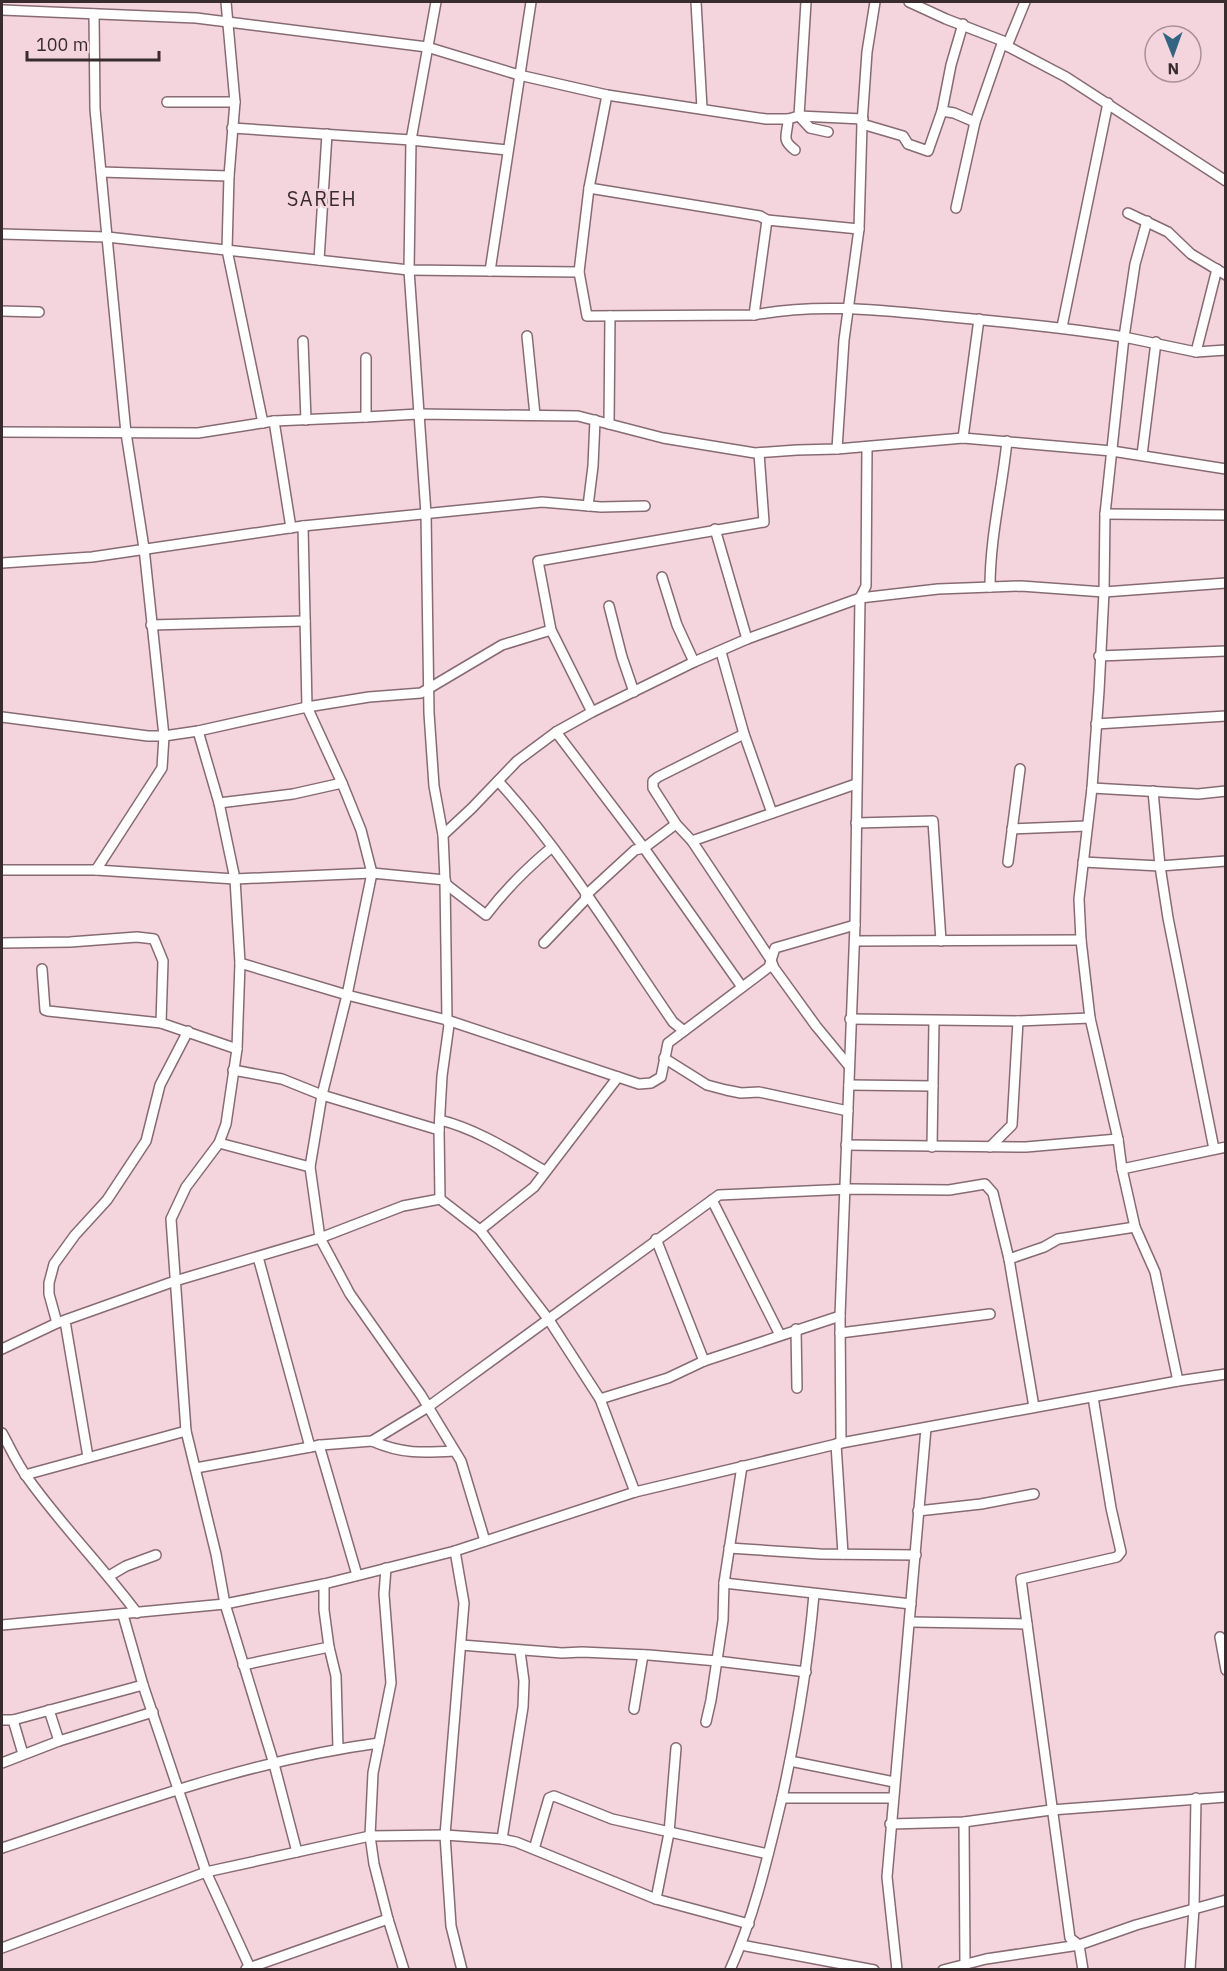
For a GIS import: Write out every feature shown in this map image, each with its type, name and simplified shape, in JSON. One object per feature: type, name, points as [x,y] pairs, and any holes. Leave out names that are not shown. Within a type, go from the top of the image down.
[{"type":"street","points":[[226,2],[235,102],[229,176],[227,250],[263,423]]},
{"type":"street","points":[[436,2],[411,140],[409,270],[426,514],[429,687],[434,786],[443,835],[445,880],[447,1020],[449,1025],[442,1076],[440,1199]]},
{"type":"street","points":[[490,271],[531,2]]},
{"type":"street","points":[[696,2],[702,108]]},
{"type":"street","points":[[806,2],[799,116],[810,128],[828,132]]},
{"type":"street","points":[[837,449],[848,307],[859,229],[862,122],[867,52],[875,2]]},
{"type":"street","points":[[909,2],[1005,44],[1066,77],[1226,181]]},
{"type":"street","points":[[956,208],[975,122],[1005,44],[1025,2]]},
{"type":"street","points":[[2,10],[196,18],[427,47],[519,75],[607,95],[765,119],[788,119],[799,116],[862,122],[903,136],[908,144],[928,151],[942,111],[951,65],[963,24]]},
{"type":"street","points":[[94,14],[95,109],[106,237],[126,434],[144,548],[164,736],[162,768],[96,870]]},
{"type":"street","points":[[607,95],[589,188],[579,272],[587,316],[754,315],[776,311],[848,307],[1062,327],[1156,342],[1196,352],[1226,350]]},
{"type":"street","points":[[167,102],[235,102]]},
{"type":"street","points":[[1062,327],[1108,104]]},
{"type":"street","points":[[942,111],[954,113],[975,122]]},
{"type":"street","points":[[788,119],[785,138],[795,150]]},
{"type":"street","points":[[232,128],[411,140],[507,150]]},
{"type":"street","points":[[319,260],[327,134]]},
{"type":"street","points":[[101,172],[229,176]]},
{"type":"street","points":[[589,188],[760,216],[767,220],[859,229]]},
{"type":"street","points":[[1128,213],[1168,232],[1191,254],[1221,272],[1196,352]]},
{"type":"street","points":[[754,315],[767,220]]},
{"type":"street","points":[[1147,221],[1135,264],[1124,337],[1105,514],[1104,592],[1092,788],[1079,899],[1090,1018],[1118,1139],[1135,1227],[1155,1272],[1178,1381]]},
{"type":"street","points":[[2,234],[106,237],[409,270],[579,272]]},
{"type":"street","points":[[2,311],[39,312]]},
{"type":"street","points":[[609,424],[610,316]]},
{"type":"street","points":[[963,438],[979,319]]},
{"type":"street","points":[[527,336],[535,415]]},
{"type":"street","points":[[303,341],[306,420]]},
{"type":"street","points":[[1142,455],[1156,342]]},
{"type":"street","points":[[366,358],[366,417]]},
{"type":"street","points":[[2,432],[198,433],[274,421],[418,414],[578,416],[663,438],[759,453],[867,447],[963,438],[1112,451],[1226,469]]},
{"type":"street","points":[[588,506],[595,420]]},
{"type":"street","points":[[274,421],[291,528]]},
{"type":"street","points":[[990,587],[992,536],[1002,485],[1007,441]]},
{"type":"street","points":[[843,1554],[839,1444],[840,1316],[850,1019],[855,941],[860,598],[866,586],[867,447]]},
{"type":"street","points":[[592,712],[551,630],[538,561],[764,522],[759,453]]},
{"type":"street","points":[[2,563],[92,557],[303,526],[542,502],[588,506],[645,506]]},
{"type":"street","points":[[1105,514],[1226,515]]},
{"type":"street","points":[[303,526],[307,707],[361,830],[372,873],[347,995],[322,1095],[310,1167],[320,1238],[350,1294],[428,1407],[460,1461],[485,1541]]},
{"type":"street","points":[[715,529],[747,639]]},
{"type":"street","points":[[662,577],[677,625],[694,663]]},
{"type":"street","points":[[443,835],[517,761],[556,732],[592,712],[747,639],[860,598],[938,589],[1021,586],[1104,592],[1226,583]]},
{"type":"street","points":[[609,606],[634,692]]},
{"type":"street","points":[[151,625],[304,621]]},
{"type":"street","points":[[2,717],[164,736],[198,731],[307,707],[369,697],[421,693],[502,645],[551,630]]},
{"type":"street","points":[[1100,656],[1226,651]]},
{"type":"street","points":[[721,652],[744,734],[772,813]]},
{"type":"street","points":[[1096,724],[1226,716]]},
{"type":"street","points":[[198,731],[219,803],[235,879],[240,963],[237,1049],[226,1124],[219,1143],[186,1187],[171,1219],[186,1431],[214,1544],[225,1604],[274,1764],[297,1852]]},
{"type":"street","points":[[556,732],[644,848],[742,987]]},
{"type":"street","points":[[744,734],[653,781],[653,788],[676,824],[692,842],[771,960],[774,968],[816,1026],[849,1066]]},
{"type":"street","points":[[1008,862],[1020,769]]},
{"type":"street","points":[[498,781],[522,808],[586,895],[673,1022],[684,1031]]},
{"type":"street","points":[[219,803],[293,794],[342,783]]},
{"type":"street","points":[[692,842],[856,784]]},
{"type":"street","points":[[1092,788],[1198,794],[1226,791]]},
{"type":"street","points":[[1153,791],[1160,866],[1183,1000],[1214,1149]]},
{"type":"street","points":[[856,823],[933,821],[941,941]]},
{"type":"street","points":[[544,943],[585,900],[586,895],[635,850],[644,848],[676,824]]},
{"type":"street","points":[[1012,829],[1088,826]]},
{"type":"street","points":[[445,880],[447,885],[486,915],[501,895],[531,864],[551,848]]},
{"type":"street","points":[[1083,862],[1160,866],[1226,861]]},
{"type":"street","points":[[2,870],[96,870],[235,879],[372,873],[445,880]]},
{"type":"street","points":[[240,963],[347,995],[447,1020],[639,1084],[651,1083],[661,1077],[668,1043],[769,967],[775,948],[855,925]]},
{"type":"street","points":[[2,943],[70,942],[137,937],[154,939],[163,961],[162,1023]]},
{"type":"street","points":[[855,941],[1081,940]]},
{"type":"street","points":[[42,969],[45,1010],[162,1023],[237,1049]]},
{"type":"street","points":[[850,1019],[1018,1021],[1090,1018]]},
{"type":"street","points":[[932,1147],[934,1021]]},
{"type":"street","points":[[990,1147],[1012,1125],[1018,1021]]},
{"type":"street","points":[[87,1457],[61,1322],[49,1294],[49,1283],[54,1264],[75,1235],[107,1200],[146,1141],[160,1085],[188,1031]]},
{"type":"street","points":[[664,1058],[707,1084],[726,1090],[741,1093],[759,1092],[848,1111]]},
{"type":"street","points":[[233,1070],[282,1079],[322,1095],[488,1139],[545,1171]]},
{"type":"street","points":[[480,1230],[534,1187],[618,1077]]},
{"type":"street","points":[[849,1085],[933,1086]]},
{"type":"street","points":[[846,1145],[1026,1147],[1118,1139]]},
{"type":"street","points":[[219,1143],[310,1167]]},
{"type":"street","points":[[1122,1169],[1214,1149],[1225,1149]]},
{"type":"street","points":[[196,1468],[314,1446],[372,1441],[428,1407],[656,1239],[719,1196],[845,1189],[949,1190],[985,1184],[993,1193],[1009,1259],[1034,1407]]},
{"type":"street","points":[[2,1349],[61,1322],[175,1281],[320,1238],[403,1206],[440,1199],[480,1230],[549,1320],[600,1399],[635,1491]]},
{"type":"street","points":[[712,1200],[780,1335]]},
{"type":"street","points":[[1009,1259],[1044,1247],[1058,1239],[1135,1227]]},
{"type":"street","points":[[656,1239],[704,1361]]},
{"type":"street","points":[[258,1257],[314,1446],[357,1575]]},
{"type":"street","points":[[840,1333],[990,1314]]},
{"type":"street","points":[[600,1399],[668,1378],[704,1361],[840,1316]]},
{"type":"street","points":[[796,1329],[797,1389]]},
{"type":"street","points":[[2,1625],[225,1604],[324,1584],[455,1551],[635,1491],[742,1466],[839,1444],[1226,1374]]},
{"type":"street","points":[[1083,1970],[1078,1945],[1070,1938],[1021,1579],[1117,1557],[1121,1552],[1111,1508],[1093,1397]]},
{"type":"street","points":[[897,1970],[887,1877],[892,1798],[910,1622],[926,1428]]},
{"type":"street","points":[[25,1475],[186,1431]]},
{"type":"street","points":[[2,1434],[25,1475],[137,1613]]},
{"type":"street","points":[[372,1441],[391,1449],[417,1453],[454,1451]]},
{"type":"street","points":[[706,1722],[723,1620],[724,1583],[742,1466]]},
{"type":"street","points":[[918,1511],[981,1504],[1034,1494]]},
{"type":"street","points":[[729,1548],[916,1555]]},
{"type":"street","points":[[455,1551],[464,1604],[445,1834],[451,1926],[462,1970]]},
{"type":"street","points":[[109,1576],[126,1566],[156,1555]]},
{"type":"street","points":[[386,1568],[384,1594],[391,1683],[374,1773],[370,1836],[374,1864],[404,1970]]},
{"type":"street","points":[[724,1583],[911,1604]]},
{"type":"street","points":[[324,1584],[324,1610],[336,1676],[338,1749]]},
{"type":"street","points":[[729,1970],[749,1924],[782,1797],[806,1672],[814,1594]]},
{"type":"street","points":[[123,1615],[143,1685],[206,1872],[249,1969],[388,1919]]},
{"type":"street","points":[[910,1622],[1027,1624]]},
{"type":"street","points":[[1220,1637],[1226,1670]]},
{"type":"street","points":[[461,1645],[520,1651],[642,1655],[806,1672]]},
{"type":"street","points":[[243,1665],[329,1647]]},
{"type":"street","points":[[502,1839],[523,1707],[524,1681],[520,1651]]},
{"type":"street","points":[[634,1709],[642,1655]]},
{"type":"street","points":[[2,1720],[13,1720],[143,1685]]},
{"type":"street","points":[[50,1710],[59,1741]]},
{"type":"street","points":[[2,1763],[59,1741],[153,1712]]},
{"type":"street","points":[[13,1720],[22,1754]]},
{"type":"street","points":[[2,1848],[179,1790],[274,1764],[338,1749],[379,1743]]},
{"type":"street","points":[[656,1899],[669,1833],[675,1748]]},
{"type":"street","points":[[790,1761],[894,1782]]},
{"type":"street","points":[[534,1849],[551,1796],[612,1819],[768,1854]]},
{"type":"street","points":[[782,1797],[892,1798]]},
{"type":"street","points":[[890,1824],[964,1822],[1051,1810],[1226,1797]]},
{"type":"street","points":[[1190,1970],[1194,1908],[1196,1798]]},
{"type":"street","points":[[964,1822],[965,1964]]},
{"type":"street","points":[[2,1948],[206,1872],[370,1836],[445,1834],[502,1839],[534,1849],[656,1899],[749,1924]]},
{"type":"street","points":[[943,1970],[965,1964],[1078,1945],[1226,1900]]},
{"type":"street","points":[[741,1945],[874,1970]]},
{"type":"district","name":"SAREH","points":[[322,199]]}]
